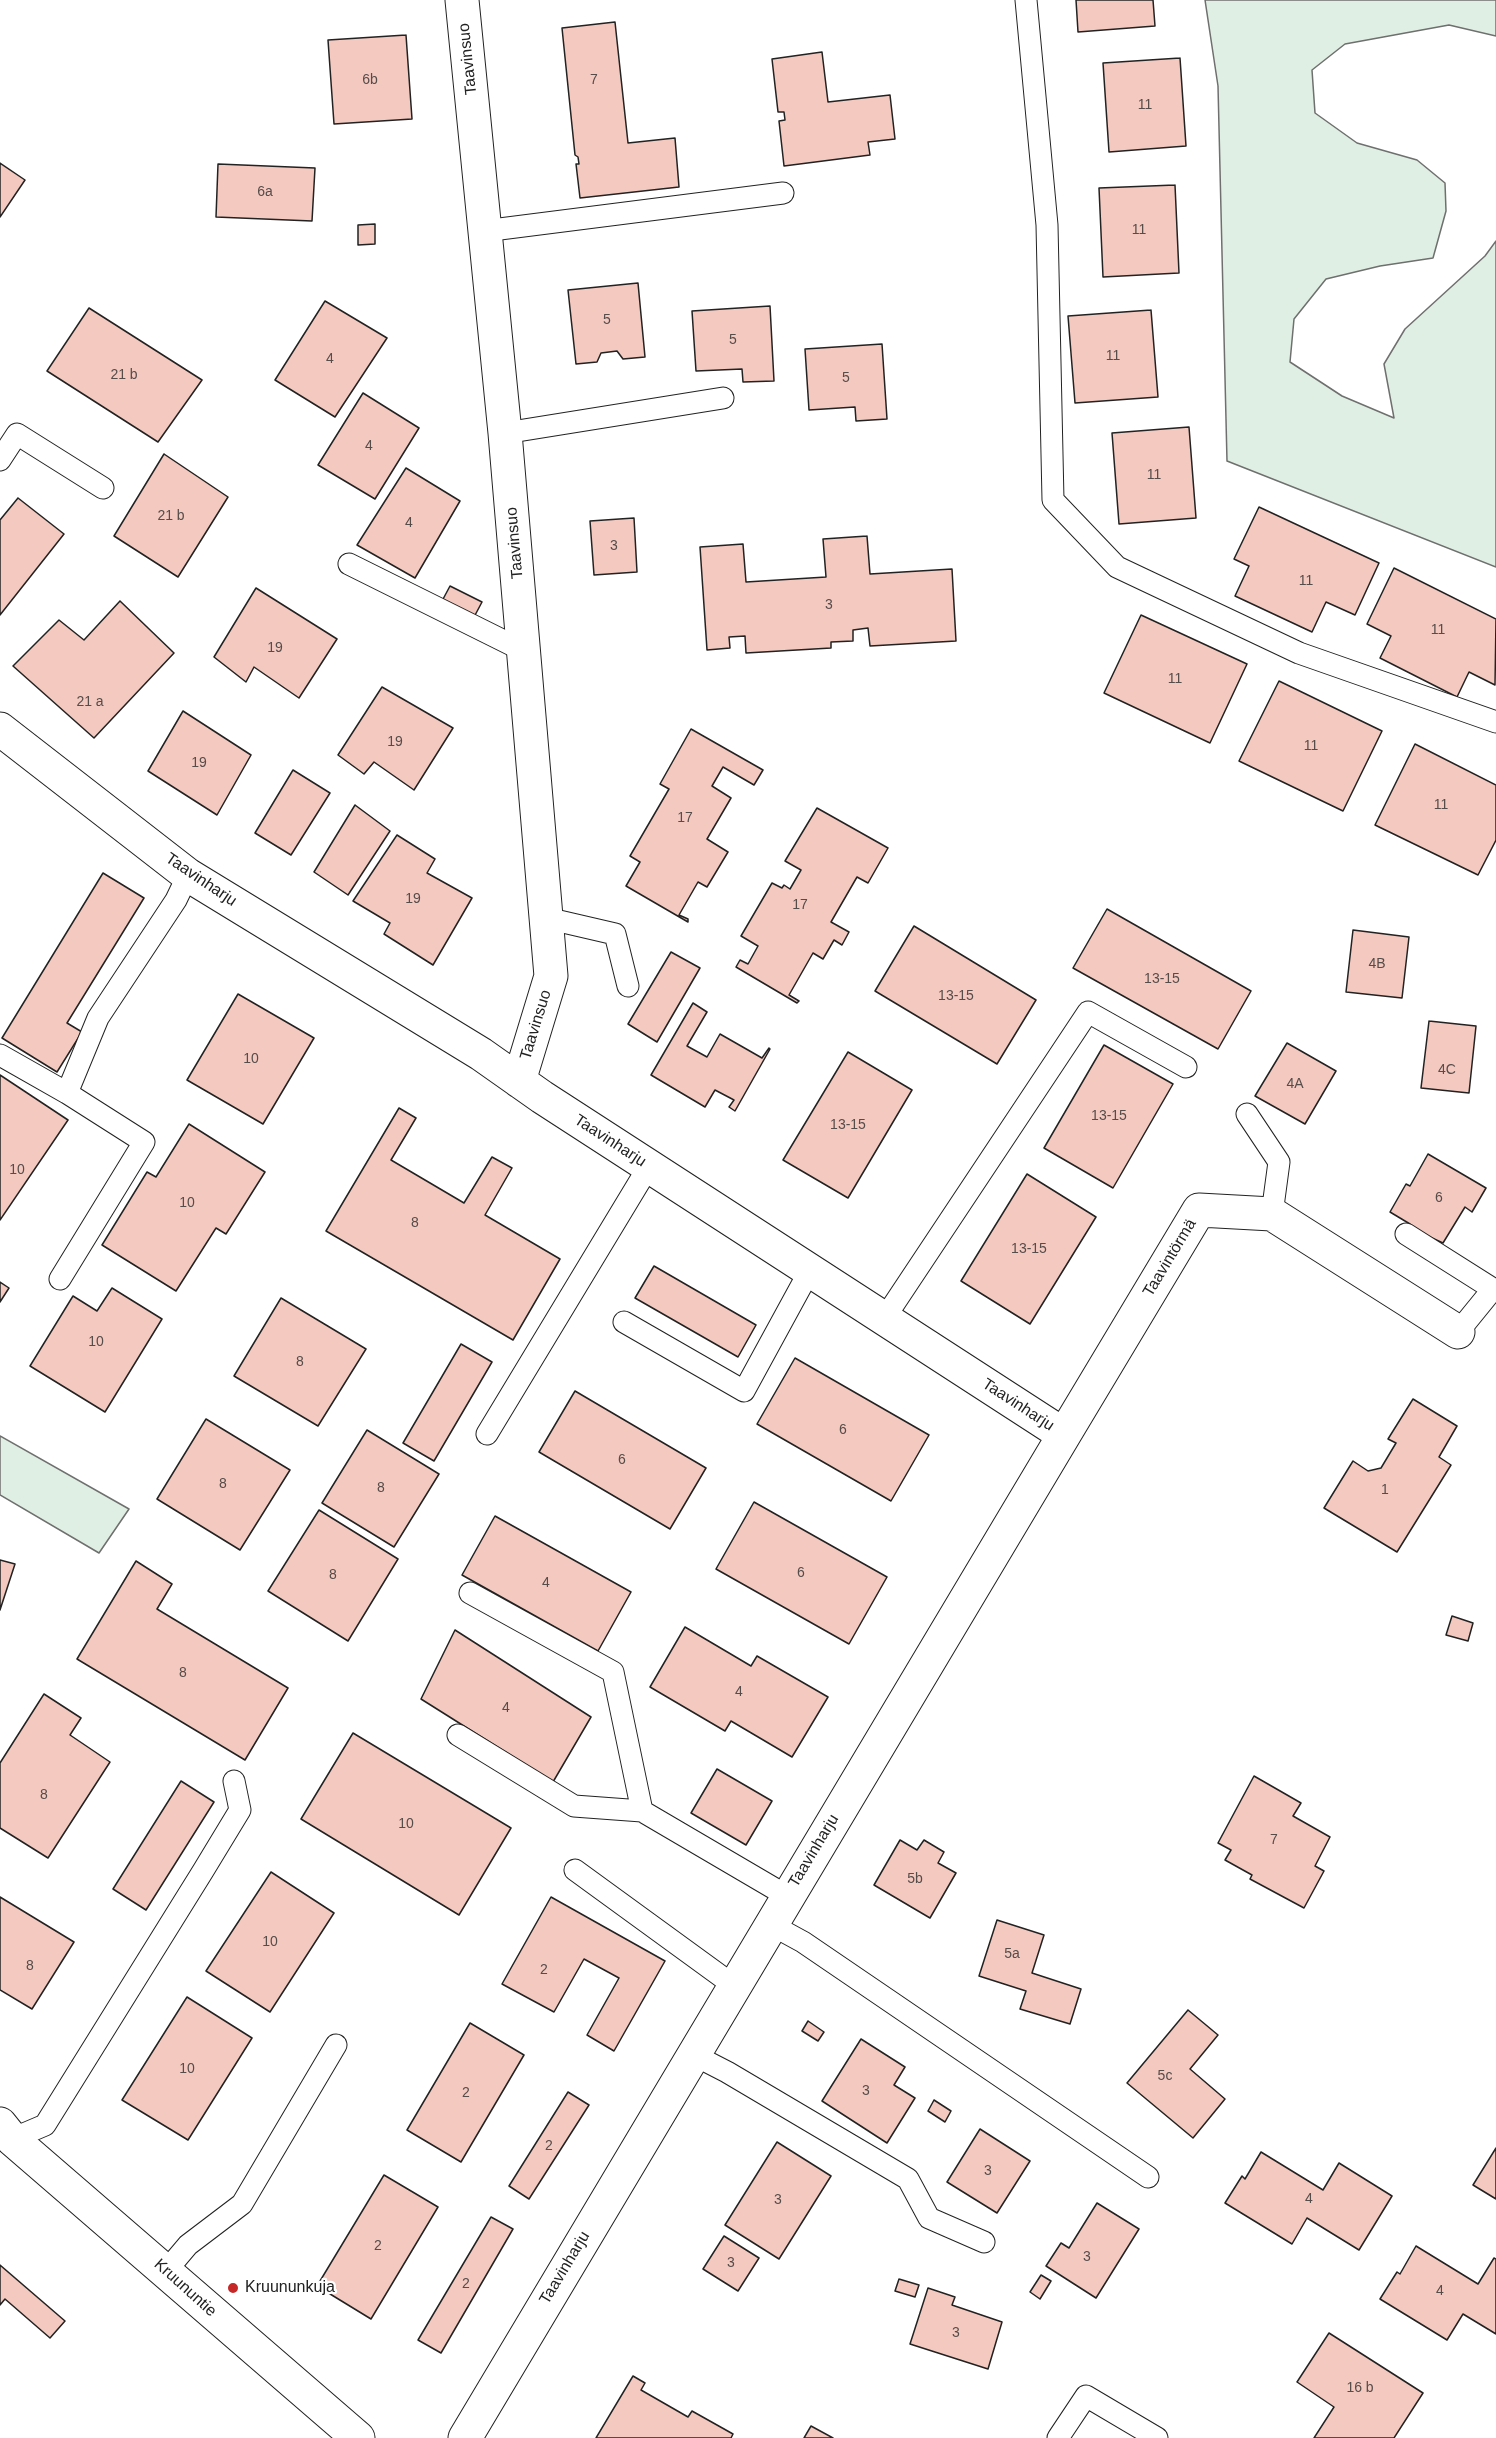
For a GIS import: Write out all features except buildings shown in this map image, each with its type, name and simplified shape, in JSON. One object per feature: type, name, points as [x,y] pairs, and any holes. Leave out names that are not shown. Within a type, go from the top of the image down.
[{"type":"street","name":"Taavinsuo","points":[[462,0],[505,432],[551,976],[519,1081]]},
{"type":"street","name":"Taavinharju","points":[[0,729],[188,875],[481,1054],[648,1166],[1064,1435],[692,2054],[465,2438]]},
{"type":"street","name":"Taavintörmä","points":[[1064,1435],[1199,1210],[1272,1214],[1458,1332]]},
{"type":"street","name":"Kruununtie","points":[[3,2137],[166,2271],[358,2438]]},
{"type":"lane","points":[[1026,0],[1047,225],[1053,500],[1117,567],[1299,653],[1496,722]]},
{"type":"lane","points":[[484,231],[783,193]]},
{"type":"lane","points":[[505,432],[723,398]]},
{"type":"lane","points":[[0,459],[17,434],[103,488]]},
{"type":"lane","points":[[348,564],[524,651]]},
{"type":"lane","points":[[67,1093],[98,1018],[176,900],[188,875]]},
{"type":"lane","points":[[546,918],[615,934],[628,986]]},
{"type":"lane","points":[[884,1319],[1088,1012],[1186,1066]]},
{"type":"lane","points":[[0,1055],[67,1093],[144,1142],[60,1279]]},
{"type":"lane","points":[[1247,1114],[1279,1162],[1272,1214]]},
{"type":"lane","points":[[486,1434],[648,1166]]},
{"type":"lane","points":[[1406,1234],[1493,1289],[1458,1332]]},
{"type":"lane","points":[[624,1322],[744,1391],[810,1270]]},
{"type":"lane","points":[[470,1593],[613,1672],[642,1811]]},
{"type":"lane","points":[[458,1736],[574,1806],[642,1811],[787,1896]]},
{"type":"lane","points":[[3,2137],[45,2126],[240,1810],[234,1781]]},
{"type":"lane","points":[[575,1870],[734,1985]]},
{"type":"lane","points":[[770,1924],[803,1942],[1148,2177]]},
{"type":"lane","points":[[166,2271],[188,2245],[242,2204],[336,2045]]},
{"type":"lane","points":[[692,2054],[727,2072],[908,2179],[929,2218],[984,2242]]},
{"type":"lane","points":[[1058,2438],[1086,2396],[1158,2438]]},
{"type":"green space","points":[[1205,0],[1496,0],[1496,36],[1449,25],[1345,44],[1312,70],[1315,113],[1357,143],[1417,160],[1445,183],[1446,211],[1433,258],[1380,266],[1326,279],[1294,319],[1290,362],[1342,396],[1394,418],[1384,364],[1405,329],[1485,256],[1496,241],[1496,567],[1227,461],[1218,86]]},
{"type":"green space","points":[[0,1436],[129,1509],[99,1553],[0,1495]]},
{"type":"place","name":"Kruununkuja","points":[[233,2288]]}]
